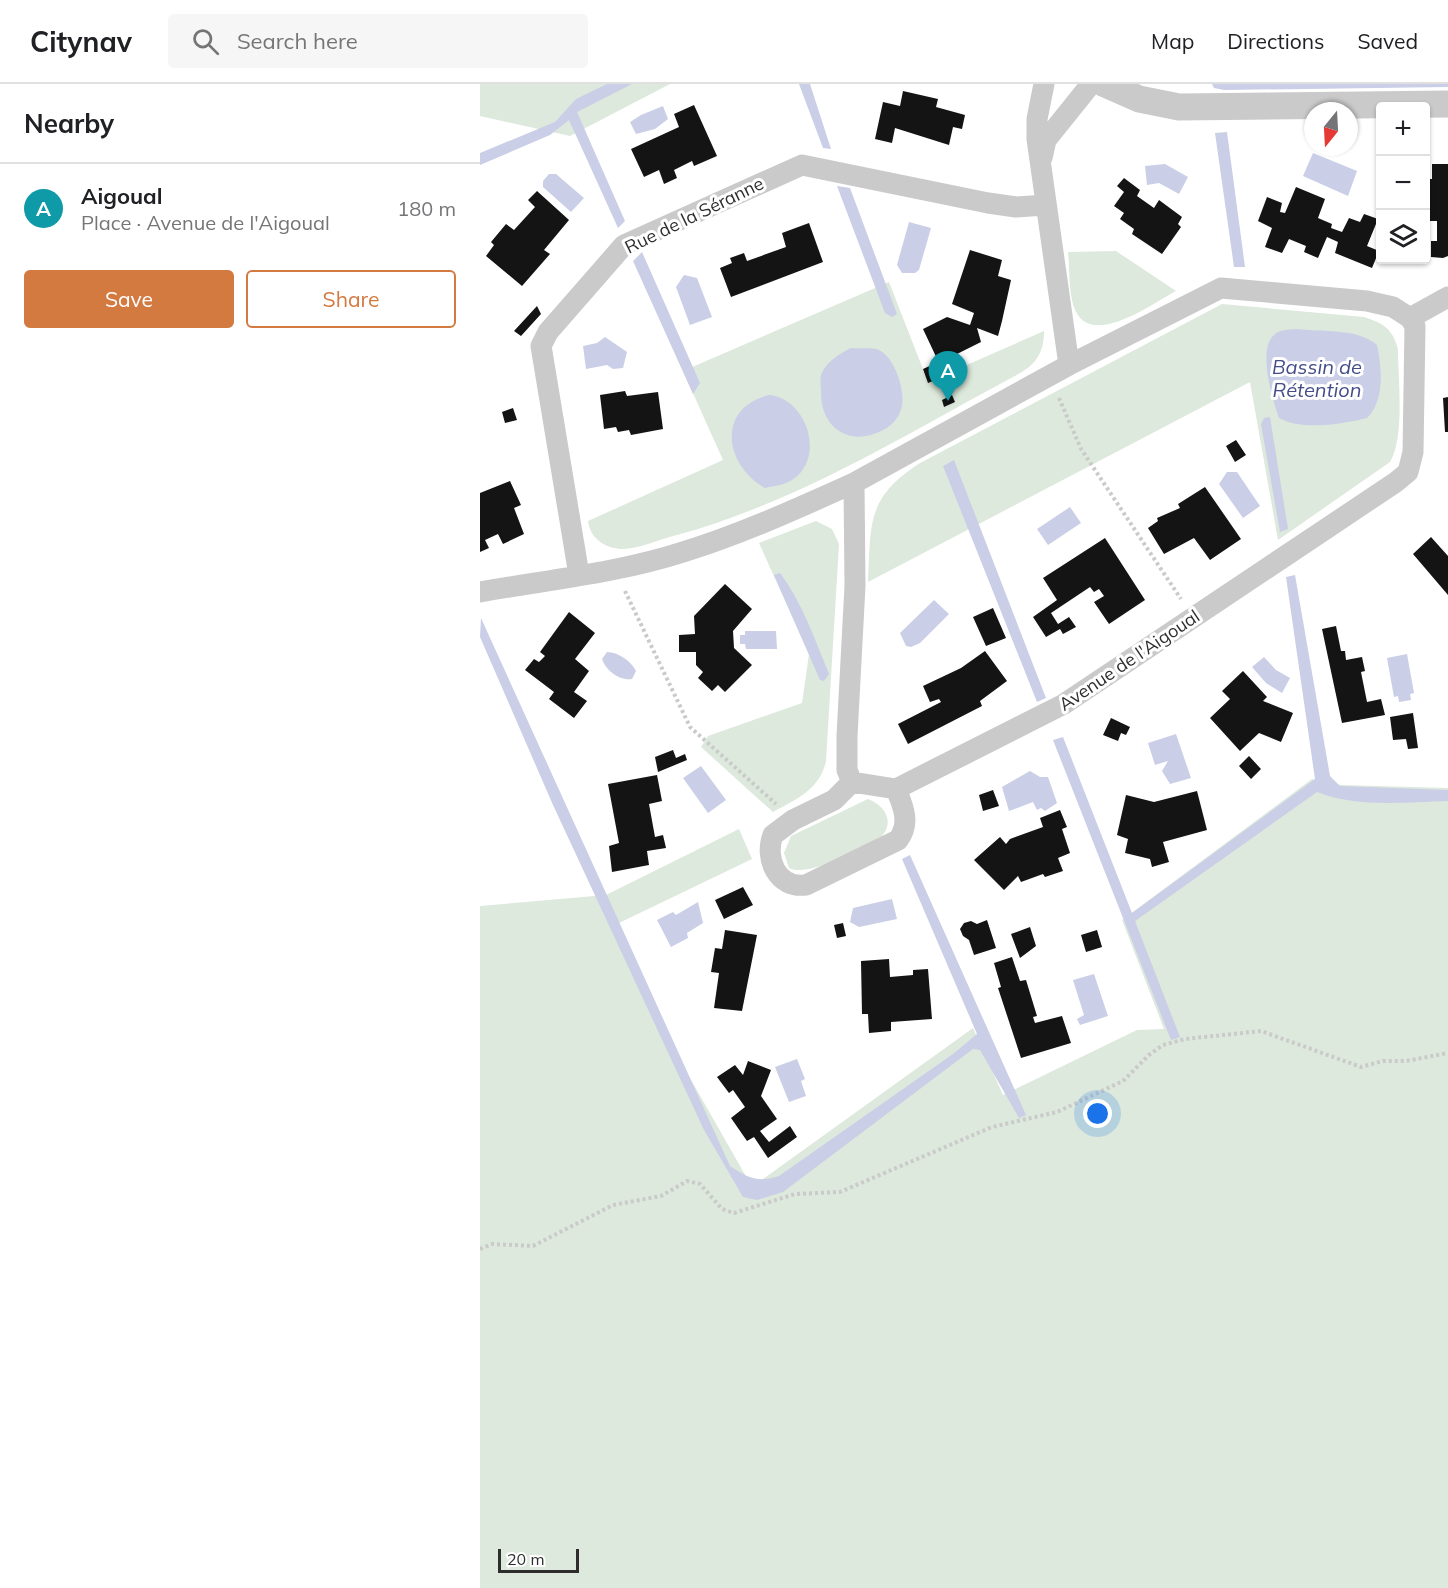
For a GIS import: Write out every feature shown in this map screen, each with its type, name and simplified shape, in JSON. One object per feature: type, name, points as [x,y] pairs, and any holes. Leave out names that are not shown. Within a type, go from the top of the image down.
[{"type":"street","points":[[1044,84],[1037,139],[1042,158],[1046,205],[1069,365]]},
{"type":"street","points":[[1042,158],[1046,140],[1091,84]]},
{"type":"street","points":[[1105,84],[1139,99],[1179,107],[1448,104]]},
{"type":"street","name":"Rue de la Séranne","points":[[579,575],[541,346],[548,332],[624,245],[802,165],[988,203],[1016,207],[1046,205]]},
{"type":"street","points":[[480,592],[615,569],[683,552],[778,517],[854,483],[1049,375],[1221,288],[1367,300],[1393,307],[1410,318],[1448,297]]},
{"type":"street","name":"Avenue de l'Aigoual","points":[[896,789],[1064,704],[1408,472],[1413,452],[1415,335],[1410,318]]},
{"type":"street","points":[[852,782],[847,770],[847,736],[855,586],[854,483]]},
{"type":"street","points":[[852,782],[896,789],[906,812],[902,833],[898,840],[800,886],[782,879],[771,862],[769,850],[773,835],[793,820],[834,800],[852,782]]},
{"type":"path","points":[[1049,375],[1081,448],[1193,617]]},
{"type":"path","points":[[615,569],[690,727],[793,820]]},
{"type":"path","points":[[480,1249],[492,1244],[533,1245],[613,1205],[661,1196],[687,1181],[700,1184],[722,1209],[734,1213],[795,1194],[840,1192],[992,1127],[1057,1113],[1124,1081],[1149,1055],[1163,1046],[1185,1039],[1261,1031],[1361,1067],[1383,1061],[1406,1061],[1448,1053]]},
{"type":"green space","points":[[480,84],[670,84],[570,136],[480,116]]},
{"type":"green space","points":[[1116,251],[1176,291],[1124,319],[1096,325],[1085,322],[1073,306],[1068,252]]},
{"type":"green space","points":[[889,282],[928,382],[1044,331],[1039,355],[1022,372],[854,463],[767,504],[722,521],[630,548],[617,549],[605,545],[596,538],[588,521],[723,460],[683,371]]},
{"type":"green space","points":[[1222,304],[1364,317],[1386,328],[1393,336],[1398,349],[1398,438],[1390,462],[1278,540],[1250,382],[868,582],[870,543],[875,514],[881,500],[902,476],[920,463]]},
{"type":"green space","points":[[816,521],[832,529],[839,544],[826,761],[819,779],[813,786],[799,798],[773,812],[701,747],[708,736],[802,703],[809,654],[759,543]]},
{"type":"green space","points":[[1312,779],[1341,785],[1448,788],[1448,1588],[480,1588],[480,906],[606,895],[739,829],[752,859],[619,923],[686,1071],[752,1187],[973,1028],[1003,1095],[1137,1030],[1164,1029],[1122,920]]},
{"type":"green space","points":[[868,799],[883,809],[888,819],[888,825],[882,836],[850,854],[822,865],[798,870],[789,868],[784,853],[791,836]]},
{"type":"water","points":[[607,84],[632,84],[577,112],[625,221],[618,228],[569,120],[550,135],[480,165],[480,153],[555,122],[576,99]]},
{"type":"water","points":[[799,84],[810,84],[831,149],[823,148]]},
{"type":"water","points":[[1212,84],[1448,84],[1448,87],[1224,90],[1214,88]]},
{"type":"water","points":[[663,106],[668,119],[655,129],[636,134],[630,122]]},
{"type":"water","points":[[1227,132],[1245,267],[1234,267],[1215,133]]},
{"type":"water","points":[[1312,156],[1320,156],[1357,171],[1348,196],[1303,176]]},
{"type":"water","points":[[1165,164],[1188,177],[1179,194],[1159,183],[1147,185],[1145,166]]},
{"type":"water","points":[[549,174],[556,174],[584,198],[571,212],[543,187],[543,181]]},
{"type":"water","points":[[837,186],[850,188],[897,314],[892,317],[885,313]]},
{"type":"water","points":[[909,222],[931,228],[919,270],[915,273],[902,273],[897,265]]},
{"type":"water","points":[[642,252],[700,383],[693,394],[633,261]]},
{"type":"water","points":[[684,275],[697,278],[712,317],[690,325],[676,287]]},
{"type":"water","name":"Bassin de Rétention","points":[[1297,329],[1350,333],[1377,345],[1381,383],[1377,402],[1367,418],[1334,424],[1311,425],[1279,418],[1268,375],[1267,351],[1269,342],[1276,333]]},
{"type":"water","points":[[605,337],[627,352],[623,368],[613,369],[607,365],[586,369],[583,346],[597,343]]},
{"type":"water","points":[[851,348],[876,349],[885,354],[898,375],[902,392],[902,406],[897,419],[883,430],[868,436],[847,435],[838,430],[831,424],[822,405],[821,375],[823,370],[833,359]]},
{"type":"water","points":[[769,395],[793,406],[802,417],[808,430],[810,444],[803,470],[789,482],[765,488],[751,478],[741,466],[734,452],[732,438],[734,424],[740,412],[752,402]]},
{"type":"water","points":[[1270,417],[1288,529],[1280,532],[1261,424],[1264,418]]},
{"type":"water","points":[[954,460],[1046,698],[1037,702],[943,466]]},
{"type":"water","points":[[1227,472],[1237,472],[1260,506],[1243,518],[1219,484]]},
{"type":"water","points":[[1070,507],[1081,523],[1048,545],[1037,529]]},
{"type":"water","points":[[780,573],[801,609],[819,648],[829,674],[824,681],[820,680],[774,575]]},
{"type":"water","points":[[1295,575],[1330,776],[1340,786],[1448,790],[1448,801],[1365,802],[1332,797],[1317,792],[1135,921],[1180,1037],[1171,1040],[1053,740],[1063,737],[1132,913],[1315,779],[1286,577]]},
{"type":"water","points":[[934,600],[949,614],[920,643],[911,647],[906,646],[900,633]]},
{"type":"water","points":[[481,618],[730,1166],[753,1178],[765,1179],[779,1176],[953,1054],[977,1034],[902,859],[910,855],[1026,1115],[1019,1118],[980,1050],[973,1049],[783,1192],[757,1200],[743,1197],[704,1130],[553,805],[480,637]]},
{"type":"water","points":[[745,631],[776,631],[777,649],[746,649],[745,644],[740,644],[740,635],[745,635]]},
{"type":"water","points":[[607,652],[620,655],[631,664],[636,671],[632,679],[618,677],[607,667],[602,659]]},
{"type":"water","points":[[1407,654],[1414,693],[1410,694],[1411,700],[1399,702],[1398,696],[1394,697],[1387,658]]},
{"type":"water","points":[[1264,657],[1276,670],[1290,678],[1282,693],[1266,683],[1252,667]]},
{"type":"water","points":[[1176,734],[1191,778],[1170,784],[1162,771],[1168,761],[1155,765],[1148,743]]},
{"type":"water","points":[[701,766],[726,800],[708,813],[683,778]]},
{"type":"water","points":[[1030,771],[1040,777],[1048,777],[1057,803],[1045,811],[1041,808],[1037,810],[1033,802],[1009,811],[1002,787]]},
{"type":"water","points":[[892,899],[897,919],[859,927],[850,922],[853,908]]},
{"type":"water","points":[[698,902],[703,923],[687,933],[688,938],[671,947],[657,920],[673,912],[676,915]]},
{"type":"water","points":[[1094,974],[1108,1016],[1080,1025],[1077,1019],[1084,1015],[1073,980]]},
{"type":"water","points":[[797,1059],[805,1079],[801,1081],[806,1096],[789,1102],[775,1067]]},
{"type":"building","points":[[903,91],[938,99],[936,107],[965,115],[962,129],[953,127],[949,145],[895,128],[892,143],[875,139],[883,102],[900,106]]},
{"type":"building","points":[[694,105],[717,156],[694,166],[692,161],[674,170],[677,178],[664,184],[659,170],[644,177],[631,149],[679,127],[674,114]]},
{"type":"building","points":[[1432,164],[1448,164],[1448,256],[1443,258],[1431,257],[1431,241],[1437,241],[1437,221],[1430,221],[1430,179],[1432,179]]},
{"type":"building","points":[[1124,178],[1140,190],[1137,196],[1154,208],[1159,200],[1182,217],[1178,224],[1181,227],[1162,254],[1132,234],[1134,229],[1120,219],[1124,213],[1114,206],[1124,192],[1117,186]]},
{"type":"building","points":[[1296,187],[1325,199],[1318,218],[1332,224],[1331,228],[1342,232],[1349,218],[1360,222],[1364,214],[1376,218],[1367,246],[1376,250],[1376,258],[1372,268],[1335,253],[1338,242],[1327,237],[1318,258],[1304,252],[1306,246],[1289,239],[1282,253],[1265,247],[1272,228],[1258,221],[1267,197],[1282,203],[1280,212],[1285,213]]},
{"type":"building","points":[[537,191],[569,220],[544,250],[550,254],[522,286],[486,256],[494,245],[491,242],[506,224],[514,230],[535,207],[528,200]]},
{"type":"building","points":[[809,223],[823,262],[731,297],[720,268],[732,263],[730,258],[744,253],[747,261],[786,247],[782,233]]},
{"type":"building","points":[[970,250],[1002,260],[998,276],[1011,280],[998,336],[977,328],[981,342],[939,363],[923,329],[947,317],[970,325],[974,313],[952,304]]},
{"type":"building","points":[[537,306],[541,314],[521,336],[514,331]]},
{"type":"building","points":[[934,364],[940,378],[928,383],[923,369]]},
{"type":"building","points":[[625,391],[627,396],[658,392],[663,429],[631,435],[629,430],[618,432],[616,427],[604,429],[600,395]]},
{"type":"building","points":[[952,395],[955,402],[944,407],[942,400]]},
{"type":"building","points":[[1448,397],[1448,432],[1445,432],[1443,398]]},
{"type":"building","points":[[513,408],[517,420],[505,423],[502,412]]},
{"type":"building","points":[[1236,440],[1246,455],[1235,462],[1226,446]]},
{"type":"building","points":[[510,481],[521,505],[514,508],[524,534],[503,544],[498,534],[485,540],[489,548],[480,552],[480,493]]},
{"type":"building","points":[[1205,487],[1241,539],[1210,560],[1194,538],[1164,554],[1148,528],[1158,521],[1157,518],[1180,508],[1178,504]]},
{"type":"building","points":[[1431,537],[1448,556],[1448,595],[1413,554]]},
{"type":"building","points":[[1105,538],[1145,600],[1109,624],[1094,602],[1104,596],[1099,589],[1094,592],[1090,587],[1051,613],[1058,624],[1069,617],[1076,627],[1063,634],[1060,629],[1046,637],[1033,617],[1057,600],[1043,578]]},
{"type":"building","points":[[725,584],[752,609],[733,631],[734,648],[752,665],[725,692],[718,685],[712,691],[698,678],[703,672],[696,665],[696,652],[679,652],[679,635],[695,634],[694,616]]},
{"type":"building","points":[[993,608],[1006,638],[986,646],[973,617]]},
{"type":"building","points":[[569,612],[595,633],[575,659],[589,671],[574,692],[587,701],[574,718],[549,699],[554,692],[525,670],[534,659],[539,662],[545,656],[540,652]]},
{"type":"building","points":[[1336,626],[1341,651],[1345,651],[1346,660],[1362,657],[1365,671],[1361,672],[1367,702],[1381,699],[1385,715],[1342,723],[1322,629]]},
{"type":"building","points":[[985,651],[1007,681],[980,701],[982,706],[908,744],[898,724],[941,702],[939,699],[930,702],[923,686],[961,668]]},
{"type":"building","points":[[1243,671],[1267,697],[1263,701],[1293,713],[1281,742],[1259,733],[1240,751],[1210,718],[1230,699],[1222,691]]},
{"type":"building","points":[[1413,713],[1418,748],[1408,749],[1406,739],[1393,740],[1390,717]]},
{"type":"building","points":[[1111,718],[1130,727],[1126,735],[1121,733],[1118,741],[1103,735]]},
{"type":"building","points":[[673,750],[676,758],[685,754],[687,760],[658,772],[655,757]]},
{"type":"building","points":[[1249,756],[1261,769],[1251,779],[1239,766]]},
{"type":"building","points":[[657,775],[662,801],[649,804],[655,837],[663,835],[666,848],[647,851],[649,865],[612,872],[609,846],[619,843],[608,784]]},
{"type":"building","points":[[993,790],[999,806],[983,811],[979,795]]},
{"type":"building","points":[[1197,791],[1207,830],[1163,842],[1169,862],[1152,867],[1150,859],[1125,853],[1128,839],[1117,835],[1126,795],[1154,802]]},
{"type":"building","points":[[1060,810],[1067,827],[1062,829],[1070,853],[1058,858],[1063,871],[1045,877],[1043,874],[1021,882],[1018,876],[1004,890],[974,860],[1000,837],[1006,844],[1010,839],[1043,827],[1040,818]]},
{"type":"building","points":[[743,887],[753,905],[724,919],[715,900]]},
{"type":"building","points":[[987,920],[996,948],[974,955],[969,940],[963,936],[960,929],[964,923],[971,921],[977,924]]},
{"type":"building","points":[[843,923],[846,936],[837,938],[834,925]]},
{"type":"building","points":[[1030,927],[1036,946],[1020,958],[1011,934]]},
{"type":"building","points":[[725,930],[757,935],[742,1011],[714,1008],[719,973],[711,972],[715,948],[722,949]]},
{"type":"building","points":[[1097,930],[1102,947],[1086,952],[1081,935]]},
{"type":"building","points":[[1012,957],[1020,981],[1026,980],[1037,1016],[1033,1017],[1035,1023],[1062,1016],[1071,1043],[1021,1058],[998,988],[1001,987],[994,963]]},
{"type":"building","points":[[889,959],[890,977],[913,975],[913,970],[928,969],[932,1019],[891,1022],[891,1031],[869,1033],[868,1014],[862,1014],[861,961]]},
{"type":"building","points":[[748,1061],[771,1070],[761,1096],[777,1119],[760,1131],[769,1142],[790,1126],[797,1137],[768,1158],[754,1137],[747,1141],[731,1118],[745,1107],[733,1090],[729,1093],[717,1077],[735,1065],[743,1075]]},
{"type":"place","name":"Aigoual","points":[[948,401]]}]
